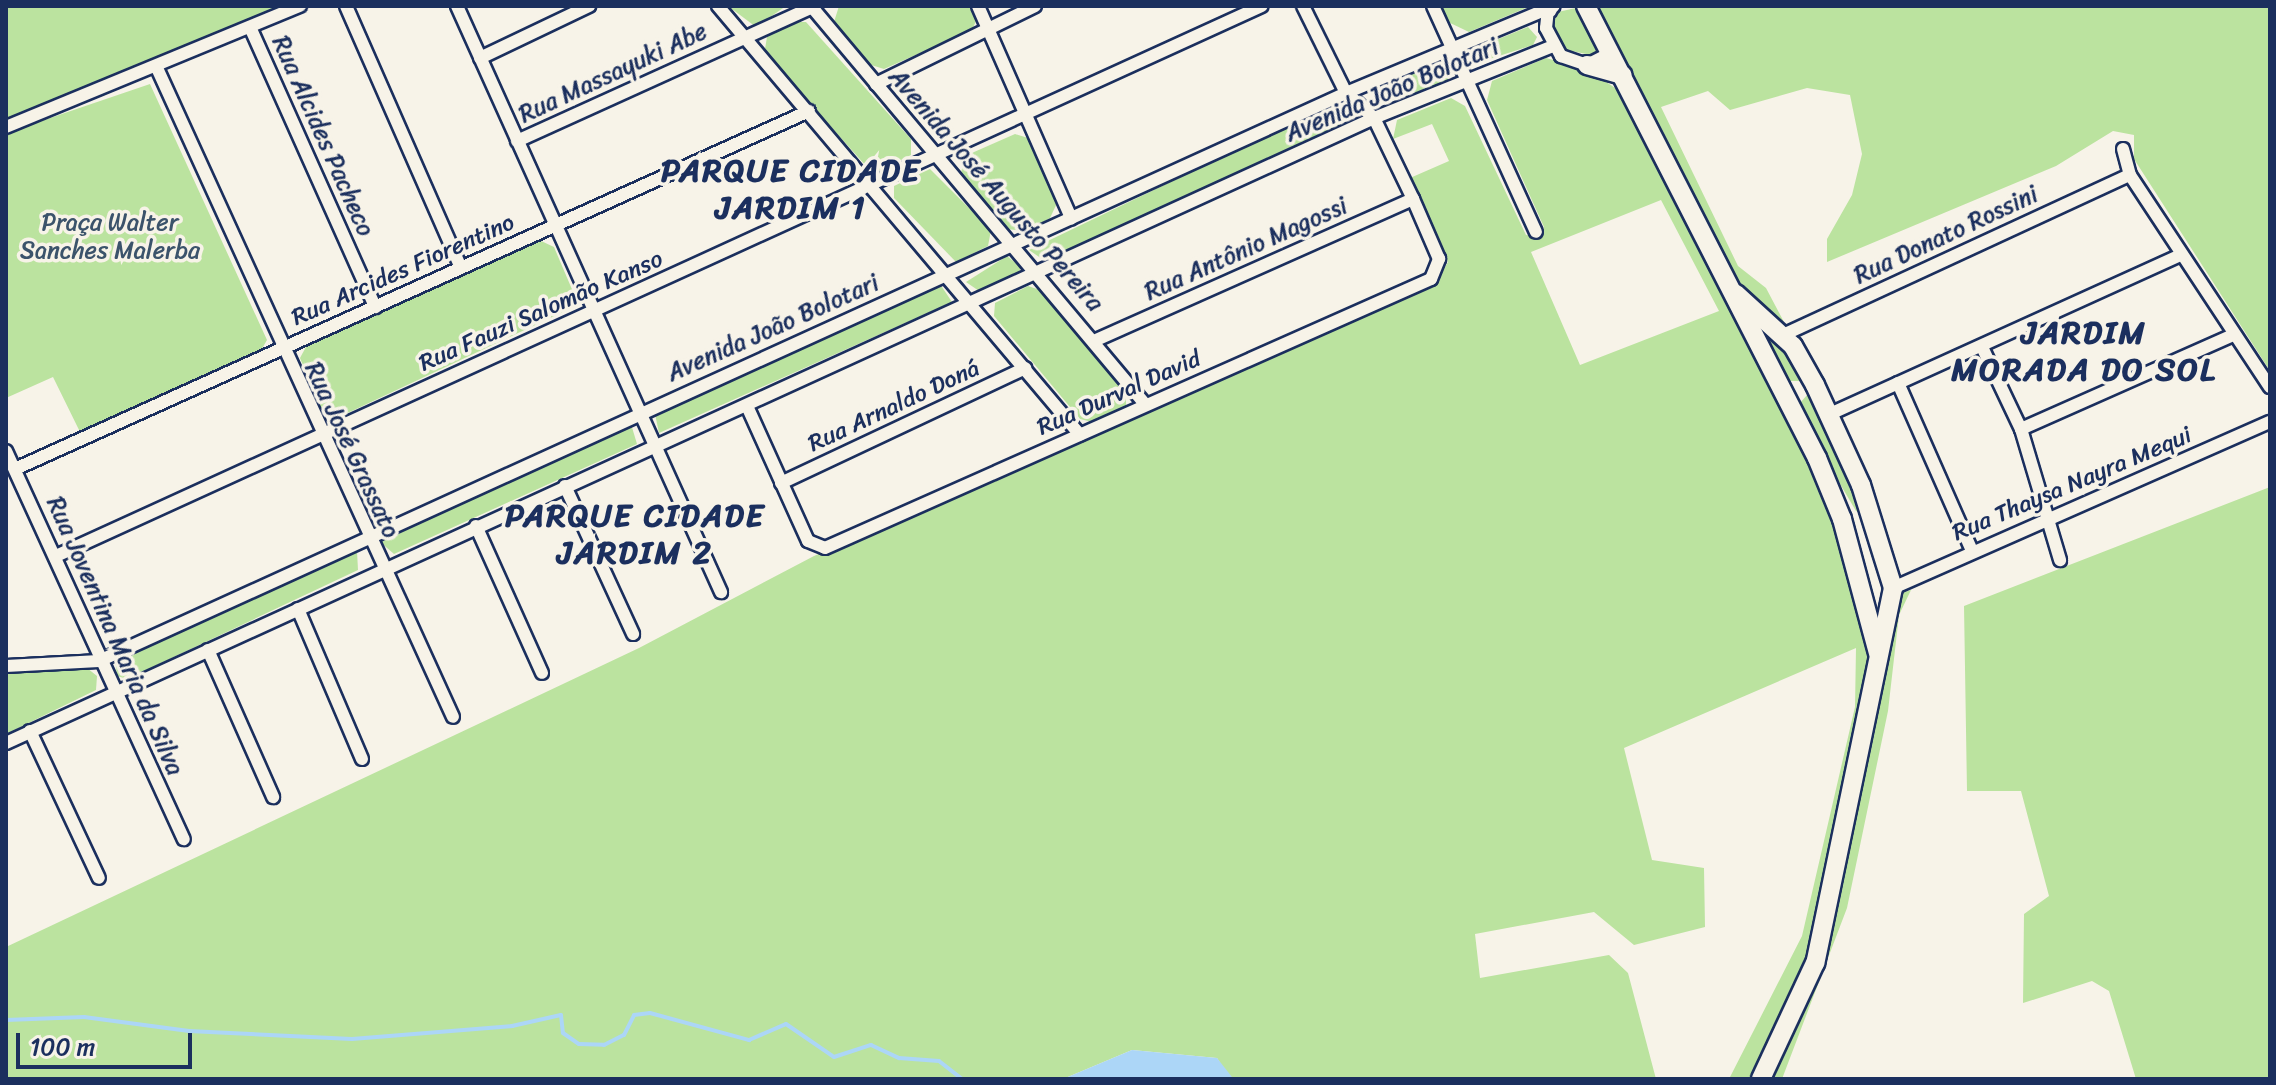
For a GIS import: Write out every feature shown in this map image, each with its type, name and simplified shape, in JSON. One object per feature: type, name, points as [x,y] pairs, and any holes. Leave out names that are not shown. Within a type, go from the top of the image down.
[{"type":"main road","points":[[1586,6],[1736,294],[1817,458],[1842,519],[1878,663]]},
{"type":"main road","points":[[1587,65],[1623,75]]},
{"type":"main road","points":[[1736,294],[1781,336],[1815,385],[1871,516],[1893,588],[1815,963],[1761,1079]]},
{"type":"main road","points":[[1788,398],[1815,385]]},
{"type":"main road","points":[[1817,458],[1854,517],[1871,516]]},
{"type":"street","points":[[6,127],[157,68],[300,6]]},
{"type":"street","points":[[346,6],[461,268]]},
{"type":"street","points":[[457,6],[721,592]]},
{"type":"street","points":[[480,58],[589,6]]},
{"type":"street","points":[[718,6],[1080,435]]},
{"type":"street","name":"Rua Massayuki Abe","points":[[517,141],[813,6]]},
{"type":"street","name":"Avenida José Augusto Pereira","points":[[813,6],[1012,244],[1040,271],[1145,404]]},
{"type":"street","points":[[978,6],[1071,218]]},
{"type":"street","points":[[876,84],[1035,6]]},
{"type":"street","name":"Rua Fauzi Salomão Kanso","points":[[56,556],[1262,6]]},
{"type":"street","points":[[1303,6],[1346,93],[1374,118],[1413,199]]},
{"type":"street","points":[[1433,6],[1536,232]]},
{"type":"street","points":[[1551,7],[1553,46],[1587,65],[1611,53]]},
{"type":"street","name":"Avenida João Bolotari","points":[[6,666],[99,661],[366,533],[1346,93],[1551,7]]},
{"type":"street","name":"Rua Alcides Pacheco","points":[[250,27],[375,307]]},
{"type":"street","name":"Avenida João Bolotari","points":[[6,743],[1374,118],[1553,46]]},
{"type":"street","name":"Rua José Grassato","points":[[157,68],[281,349],[453,717]]},
{"type":"street","name":"Rua Arcides Fiorentino","points":[[15,469],[809,111]]},
{"type":"street","points":[[2123,149],[2130,175],[2270,387]]},
{"type":"street","name":"Rua Donato Rossini","points":[[1781,336],[2130,175]]},
{"type":"street","name":"Rua Durval David","points":[[781,483],[814,549],[1080,435],[1439,270],[1413,199]]},
{"type":"street","name":"Rua Antônio Magossi","points":[[1096,340],[1413,199]]},
{"type":"street","points":[[1830,414],[2180,255]]},
{"type":"street","points":[[2021,429],[2233,335]]},
{"type":"street","points":[[1982,347],[2021,429],[2043,522],[2060,560]]},
{"type":"street","name":"Rua Arnaldo Doná","points":[[781,483],[1025,368]]},
{"type":"street","points":[[1898,383],[1972,551]]},
{"type":"street","points":[[747,406],[781,483]]},
{"type":"street","name":"Rua Thaysa Nayra Mequi","points":[[1893,588],[2270,422]]},
{"type":"street","name":"Rua Joventina Maria da Silva","points":[[6,451],[56,556],[113,692],[184,839]]},
{"type":"street","points":[[565,486],[633,634]]},
{"type":"street","points":[[476,526],[542,673]]},
{"type":"street","points":[[298,609],[362,759]]},
{"type":"street","points":[[208,650],[273,797]]},
{"type":"street","points":[[30,731],[99,878]]},
{"type":"green space","points":[[6,6],[288,6],[6,122]]},
{"type":"green space","points":[[728,6],[786,6],[756,27]]},
{"type":"green space","points":[[839,6],[969,6],[976,21],[972,30],[884,69],[868,64],[834,22]]},
{"type":"green space","points":[[1439,6],[1531,6],[1469,32],[1446,21]]},
{"type":"green space","points":[[1593,6],[2270,6],[2270,371],[2134,159],[2134,135],[2113,131],[2056,166],[1827,262],[1827,239],[1852,195],[1862,154],[1850,95],[1807,88],[1730,110],[1708,91],[1661,107],[1738,266],[1766,288],[1784,322],[1770,316],[1741,288]]},
{"type":"green space","points":[[1580,7],[1602,48],[1591,55],[1567,50],[1551,29],[1558,12]]},
{"type":"green space","points":[[794,22],[806,22],[911,139],[911,155],[879,171],[866,166],[814,108],[765,49],[767,37]]},
{"type":"green space","points":[[1528,27],[1537,37],[1533,45],[1471,65],[1469,51]]},
{"type":"green space","points":[[1546,58],[1587,69],[1624,94],[1816,460],[1874,650],[1811,962],[1754,1079],[1729,1079],[1802,936],[1855,707],[1856,648],[1624,748],[1652,860],[1704,868],[1705,927],[1634,945],[1594,912],[1475,934],[1480,978],[1609,955],[1628,973],[1656,1079],[1230,1079],[1217,1058],[1132,1050],[1063,1079],[6,1079],[6,947],[639,648],[814,556],[1434,285],[1448,262],[1410,178],[1449,161],[1432,124],[1393,139],[1397,120],[1451,98],[1465,106],[1526,235],[1541,236],[1544,227],[1487,100],[1492,81]],"holes":[[[1661,200],[1719,311],[1580,365],[1531,252]]]},
{"type":"green space","points":[[1442,61],[1449,81],[1378,105],[1376,90]]},
{"type":"green space","name":"Praça Walter Sanches Malerba","points":[[150,84],[267,340],[260,352],[81,434],[53,377],[6,398],[6,133]]},
{"type":"green space","points":[[1331,105],[1339,125],[1045,261],[1029,250]]},
{"type":"green space","points":[[1015,134],[1028,138],[1058,201],[1050,218],[1027,231],[1006,229],[961,173],[965,156]]},
{"type":"green space","points":[[930,169],[991,230],[988,246],[956,262],[894,198],[894,186]]},
{"type":"green space","points":[[539,240],[554,247],[574,294],[565,311],[337,418],[322,410],[300,358],[307,345]]},
{"type":"green space","points":[[1007,256],[1021,267],[1018,275],[979,291],[966,282]]},
{"type":"green space","points":[[940,284],[952,302],[659,433],[655,414]]},
{"type":"green space","points":[[1028,286],[1040,290],[1126,393],[1126,407],[1092,422],[1080,419],[994,316],[995,303]]},
{"type":"green space","points":[[1755,315],[1781,342],[1803,381],[1788,381]]},
{"type":"green space","points":[[1808,394],[1824,419],[1865,514],[1856,511],[1823,455],[1799,404]]},
{"type":"green space","points":[[631,424],[637,444],[394,554],[379,541]]},
{"type":"green space","points":[[2270,487],[2270,1079],[2136,1079],[2109,991],[2092,981],[2023,1003],[2024,914],[2049,896],[2021,791],[1967,791],[1964,606]]},
{"type":"green space","points":[[349,548],[357,551],[358,570],[127,679],[117,676],[115,659]]},
{"type":"green space","points":[[1911,590],[1899,615],[1888,711],[1847,908],[1782,1079],[1766,1079],[1820,965],[1899,594]]},
{"type":"green space","points":[[87,668],[97,676],[96,690],[6,734],[6,673]]},
{"type":"water","points":[[1132,1050],[1217,1058],[1232,1077],[1063,1079]]},
{"type":"waterway","points":[[6,1020],[84,1017],[189,1031],[352,1039],[512,1026],[561,1015],[563,1033],[579,1044],[604,1045],[624,1035],[634,1015],[650,1013],[749,1040],[786,1024],[834,1057],[871,1045],[899,1058],[939,1061],[962,1079]]},
{"type":"district","name":"PARQUE CIDADE JARDIM 1","points":[[791,190]]},
{"type":"district","name":"JARDIM MORADA DO SOL","points":[[2084,352]]},
{"type":"district","name":"PARQUE CIDADE JARDIM 2","points":[[635,536]]}]
